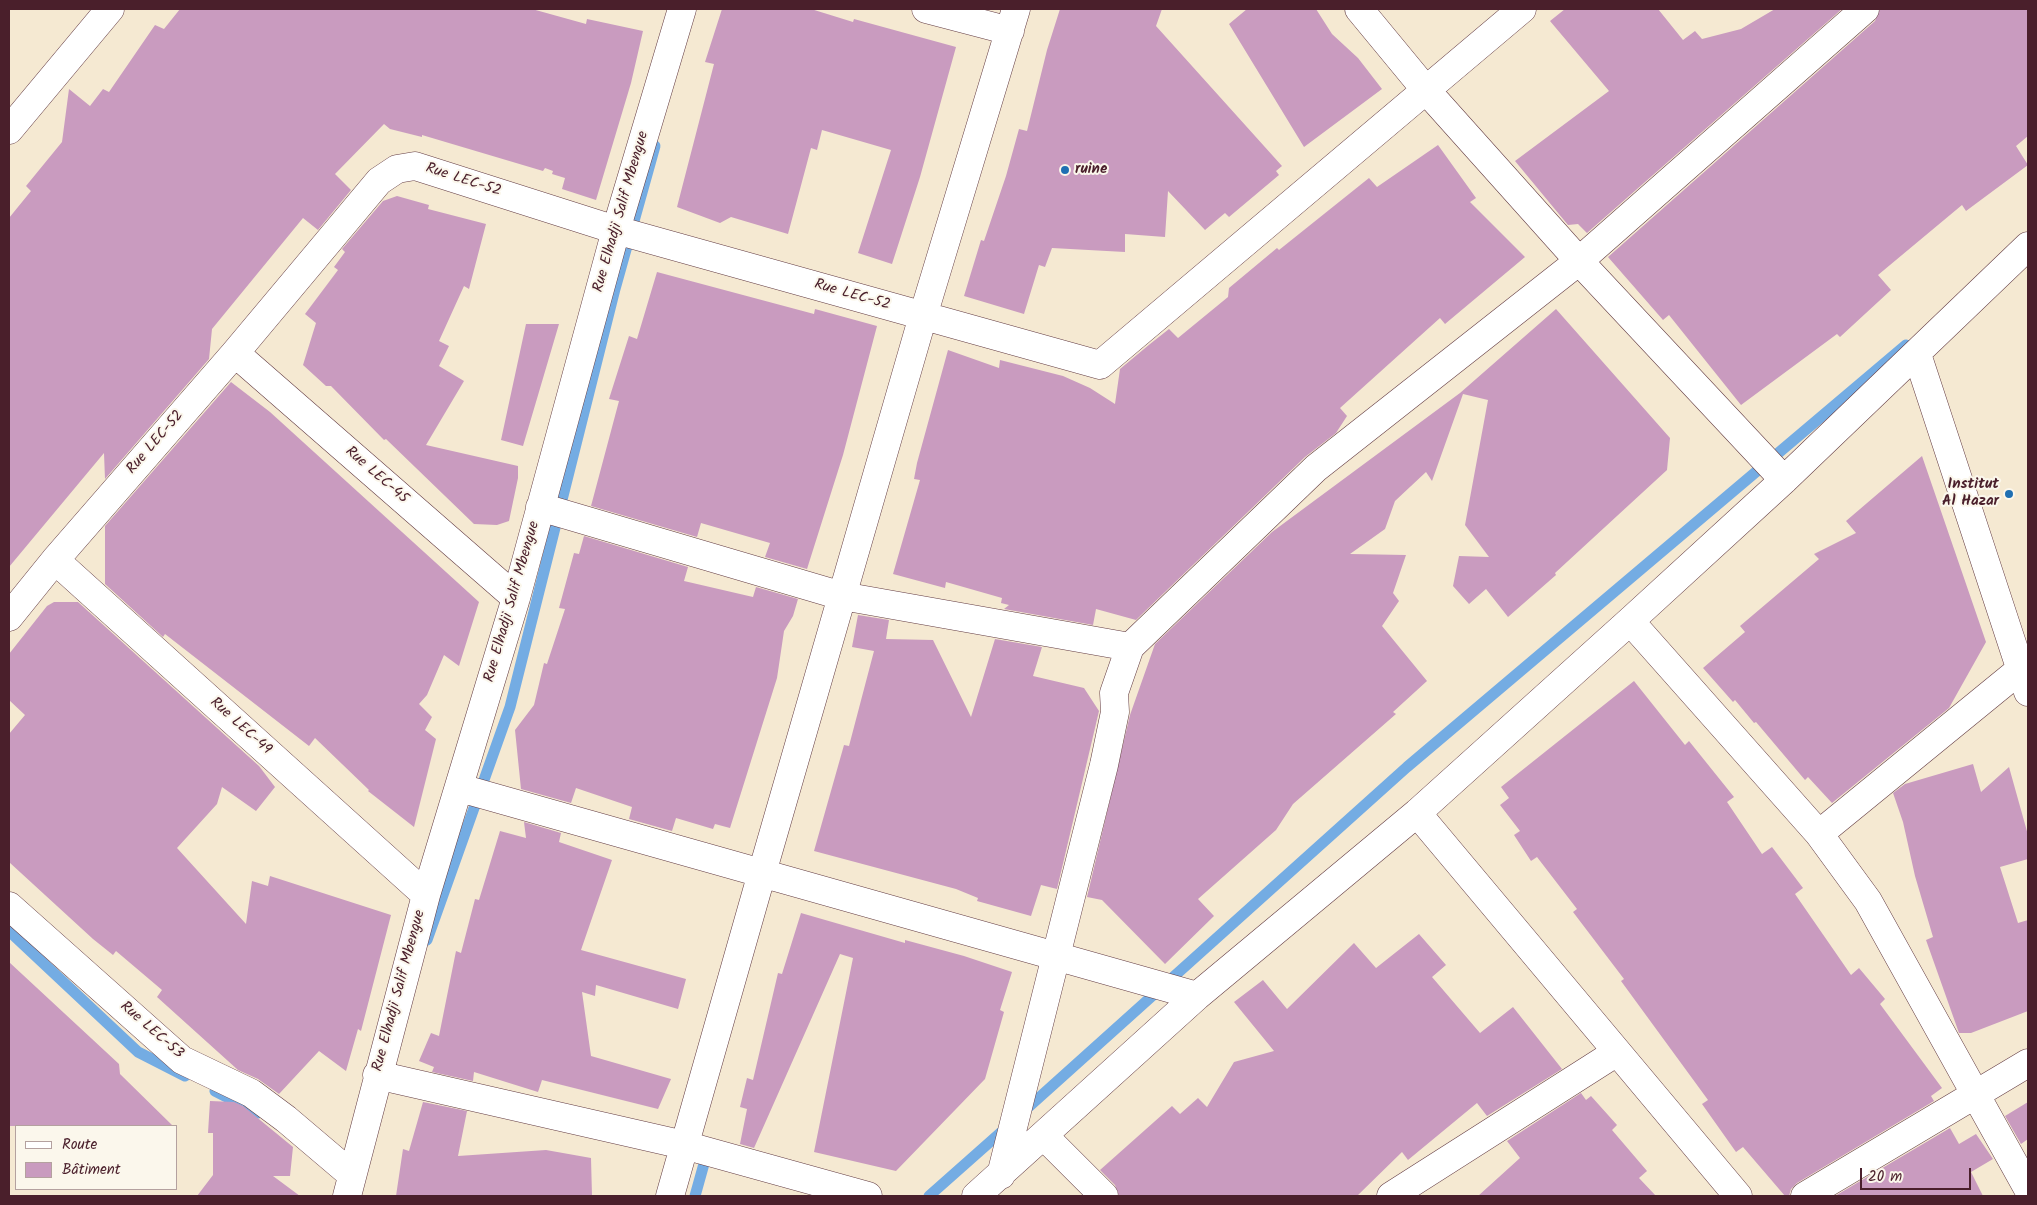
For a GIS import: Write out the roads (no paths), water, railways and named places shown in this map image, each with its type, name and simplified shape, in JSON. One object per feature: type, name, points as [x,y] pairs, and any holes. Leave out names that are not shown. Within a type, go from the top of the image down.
[{"type":"street","points":[[9,130],[110,9]]},
{"type":"street","name":"Rue Elhadji Salif Mbengue","points":[[350,1186],[377,1075],[426,895],[460,788],[516,598],[616,230],[682,9]]},
{"type":"street","points":[[670,1196],[842,596],[1013,20],[926,9]]},
{"type":"street","points":[[1359,9],[1424,89],[1579,261],[1784,480]]},
{"type":"street","points":[[1001,1175],[1104,764],[1115,712],[1114,693],[1130,646],[1316,468],[1579,261],[1865,9]]},
{"type":"street","points":[[1424,89],[1516,10]]},
{"type":"street","name":"Rue LEC-52","points":[[9,617],[54,560],[235,353],[379,180],[397,168],[415,166],[616,230],[1100,365],[1424,89]]},
{"type":"street","points":[[976,1196],[1198,996],[1417,813],[1630,621],[1784,480],[2028,246]]},
{"type":"street","name":"Rue LEC-45","points":[[235,353],[516,598]]},
{"type":"street","points":[[1819,834],[2024,680],[1917,354]]},
{"type":"street","points":[[540,507],[842,596],[1130,646]]},
{"type":"street","name":"Rue LEC-49","points":[[54,560],[426,895]]},
{"type":"street","points":[[1630,621],[1819,834],[1868,901],[1977,1093],[2028,1188]]},
{"type":"street","points":[[460,788],[1198,996]]},
{"type":"street","points":[[1417,813],[1738,1196]]},
{"type":"street","name":"Rue LEC-53","points":[[9,906],[182,1060],[251,1093],[286,1119],[350,1186]]},
{"type":"street","points":[[1391,1196],[1617,1052]]},
{"type":"street","points":[[1806,1196],[2028,1063]]},
{"type":"street","points":[[377,1075],[684,1145],[868,1196]]},
{"type":"street","points":[[1044,1136],[1104,1196]]},
{"type":"waterway","points":[[427,940],[510,707],[615,289],[655,146]]},
{"type":"waterway","points":[[1023,1112],[1407,767],[1906,345]]},
{"type":"waterway","points":[[9,931],[138,1052],[185,1076]]},
{"type":"waterway","points":[[215,1091],[258,1113]]},
{"type":"waterway","points":[[929,1196],[1008,1126]]},
{"type":"waterway","points":[[695,1196],[707,1153],[703,1152]]},
{"type":"place","name":"ruine","points":[[1065,170]]},
{"type":"place","name":"Institut Al Hazar","points":[[2009,494]]}]
